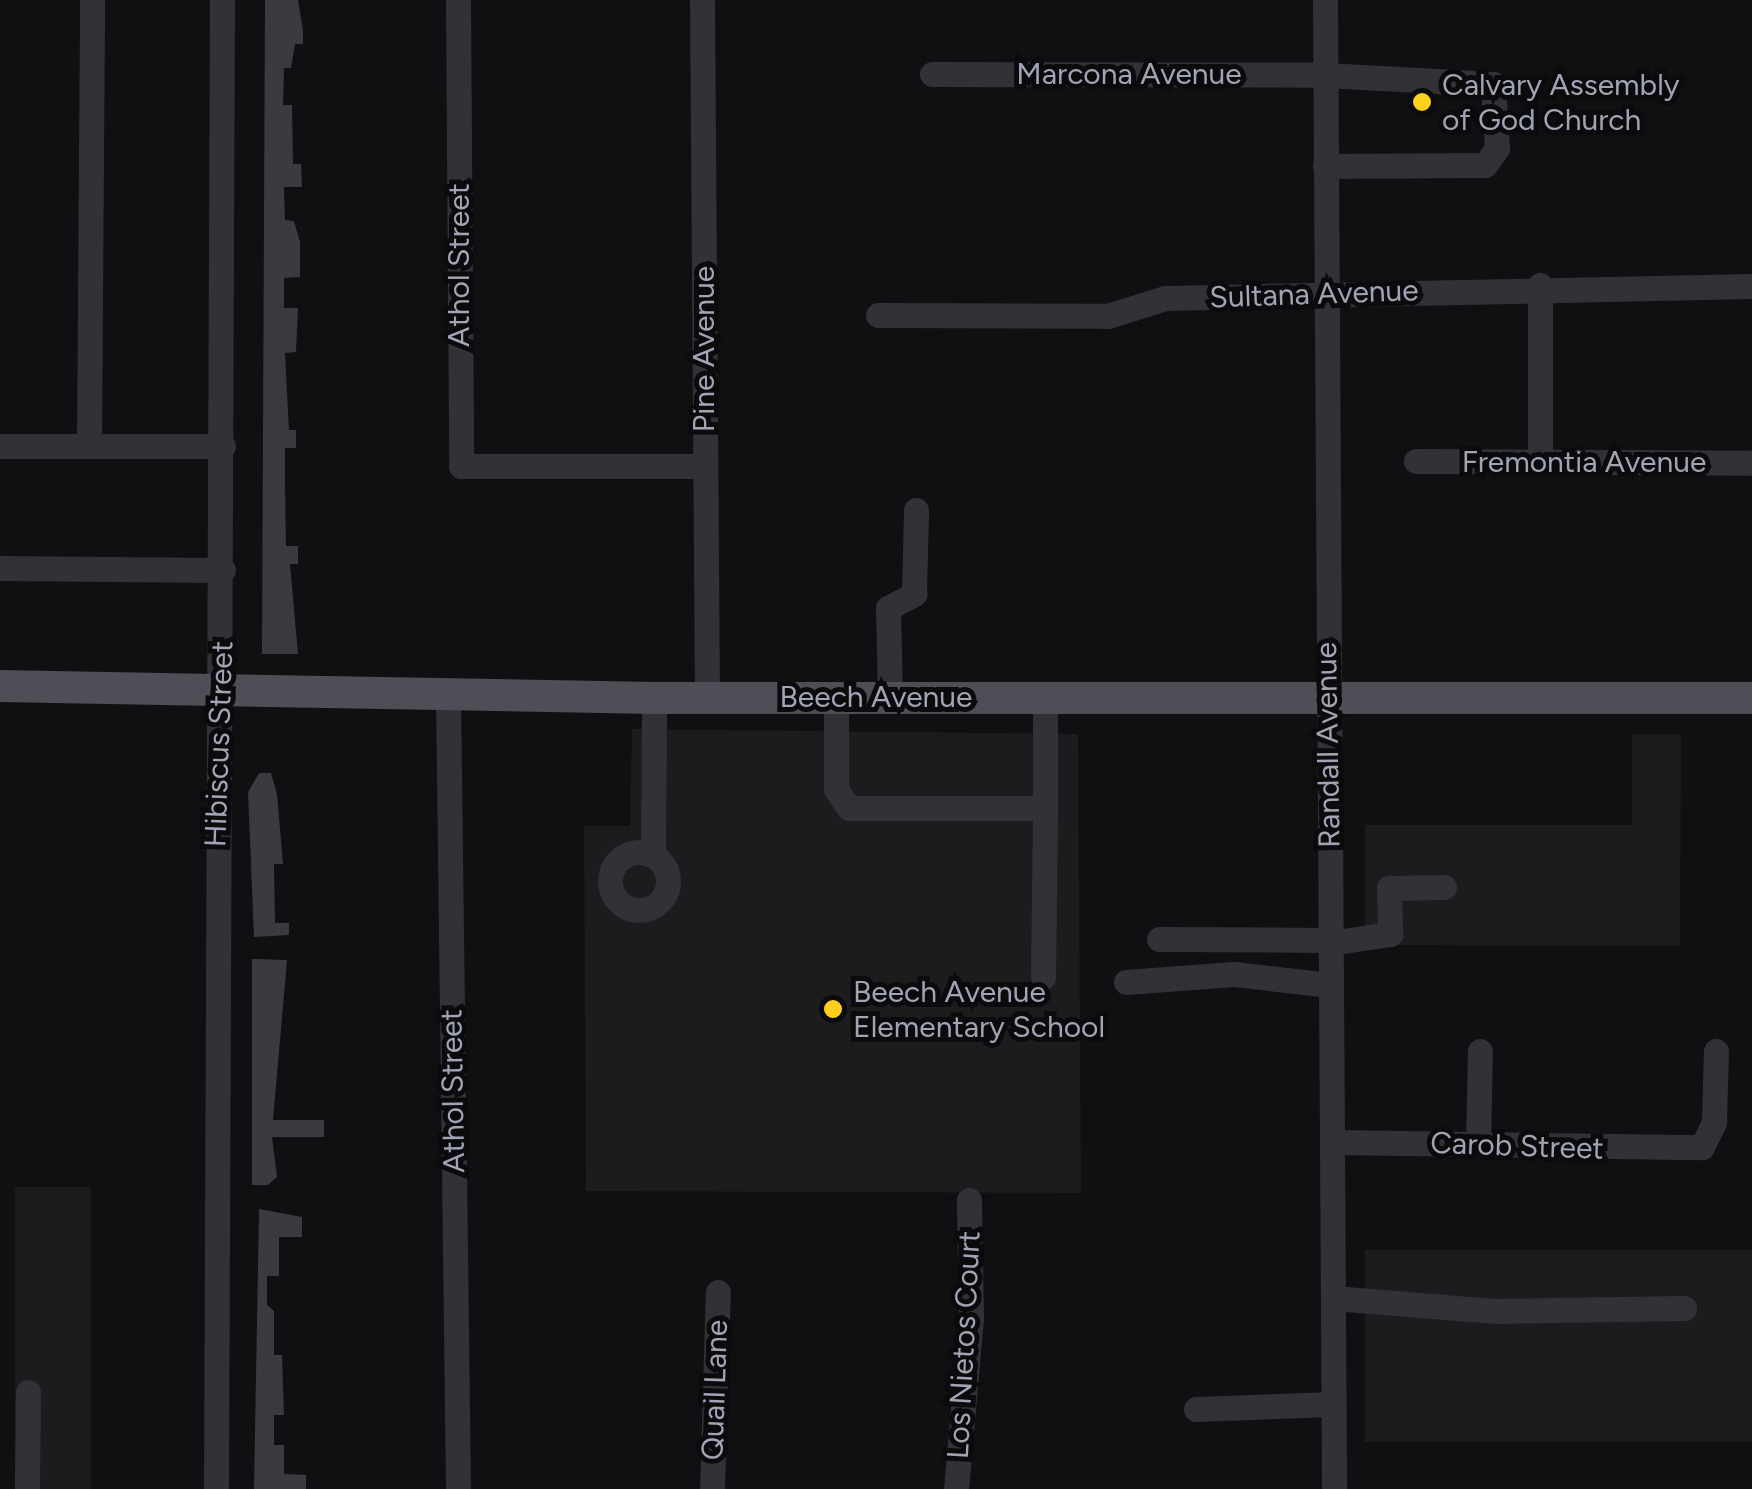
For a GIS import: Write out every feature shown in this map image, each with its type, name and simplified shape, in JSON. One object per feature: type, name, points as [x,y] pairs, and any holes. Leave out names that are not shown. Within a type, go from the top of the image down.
[{"type":"main road","name":"Beech Avenue","points":[[0,686],[654,698],[1752,698]]},
{"type":"street","points":[[89,446],[92,0]]},
{"type":"street","name":"Hibiscus Street","points":[[216,1489],[215,691],[223,570],[222,0]]},
{"type":"street","name":"Athol Street","points":[[458,0],[461,466],[705,466]]},
{"type":"street","name":"Pine Avenue","points":[[702,0],[707,698]]},
{"type":"street","name":"Randall Avenue","points":[[1325,0],[1334,1489]]},
{"type":"street","name":"Marcona Avenue","points":[[932,74],[1325,74],[1487,80],[1496,93],[1497,148],[1485,164],[1326,166]]},
{"type":"street","points":[[1540,285],[1540,462]]},
{"type":"street","name":"Sultana Avenue","points":[[878,315],[1108,316],[1165,298],[1540,285],[1752,286]]},
{"type":"street","points":[[0,446],[223,446]]},
{"type":"street","name":"Fremontia Avenue","points":[[1416,461],[1752,463]]},
{"type":"street","points":[[890,697],[888,608],[914,594],[916,510]]},
{"type":"street","points":[[0,568],[223,570]]},
{"type":"street","name":"Athol Street","points":[[448,694],[458,1489]]},
{"type":"street","points":[[1043,977],[1045,696]]},
{"type":"street","points":[[653,855],[654,698]]},
{"type":"street","points":[[836,698],[836,789],[849,808],[1045,808]]},
{"type":"street","points":[[1159,940],[1330,942],[1390,934],[1389,888],[1444,887]]},
{"type":"street","points":[[1126,982],[1234,974],[1330,984]]},
{"type":"street","points":[[1478,1144],[1480,1052]]},
{"type":"street","name":"Carob Street","points":[[1332,1142],[1702,1147],[1714,1122],[1716,1052]]},
{"type":"street","name":"Los Nietos Court","points":[[956,1489],[971,1318],[970,1200]]},
{"type":"street","name":"Quail Lane","points":[[712,1489],[718,1292]]},
{"type":"street","points":[[1333,1298],[1496,1311],[1684,1308]]},
{"type":"street","points":[[28,1392],[28,1489]]},
{"type":"street","points":[[1196,1409],[1333,1404]]},
{"type":"shaded area","name":"Beech Avenue Elementary School","points":[[632,729],[1078,734],[1081,1193],[586,1191],[584,826],[630,826]]},
{"type":"shaded area","points":[[1632,734],[1681,734],[1680,946],[1365,945],[1365,825],[1632,825]]},
{"type":"shaded area","points":[[15,1187],[91,1187],[91,1489],[15,1489]]},
{"type":"shaded area","points":[[1365,1250],[1752,1250],[1752,1442],[1365,1442]]},
{"type":"building","points":[[265,0],[298,0],[303,31],[303,44],[295,44],[291,68],[284,68],[283,105],[292,105],[293,164],[301,164],[302,187],[284,187],[285,220],[294,221],[300,242],[300,277],[284,278],[284,308],[298,308],[296,352],[285,353],[289,430],[296,430],[296,448],[285,448],[285,485],[286,546],[298,546],[298,564],[290,564],[298,654],[262,654]]},
{"type":"building","points":[[259,773],[271,773],[277,794],[283,864],[274,864],[275,923],[289,923],[289,935],[254,937],[248,792]]},
{"type":"building","points":[[252,959],[287,960],[273,1120],[324,1120],[324,1137],[272,1137],[277,1177],[268,1185],[252,1185]]},
{"type":"building","points":[[259,1209],[302,1217],[302,1237],[279,1237],[279,1276],[267,1276],[267,1305],[274,1311],[274,1355],[282,1355],[284,1415],[274,1415],[274,1445],[284,1445],[284,1474],[306,1475],[306,1489],[254,1489]]},
{"type":"place","name":"Calvary Assembly of God Church","points":[[1422,102]]},
{"type":"place","name":"Beech Avenue Elementary School","points":[[833,1009]]}]
